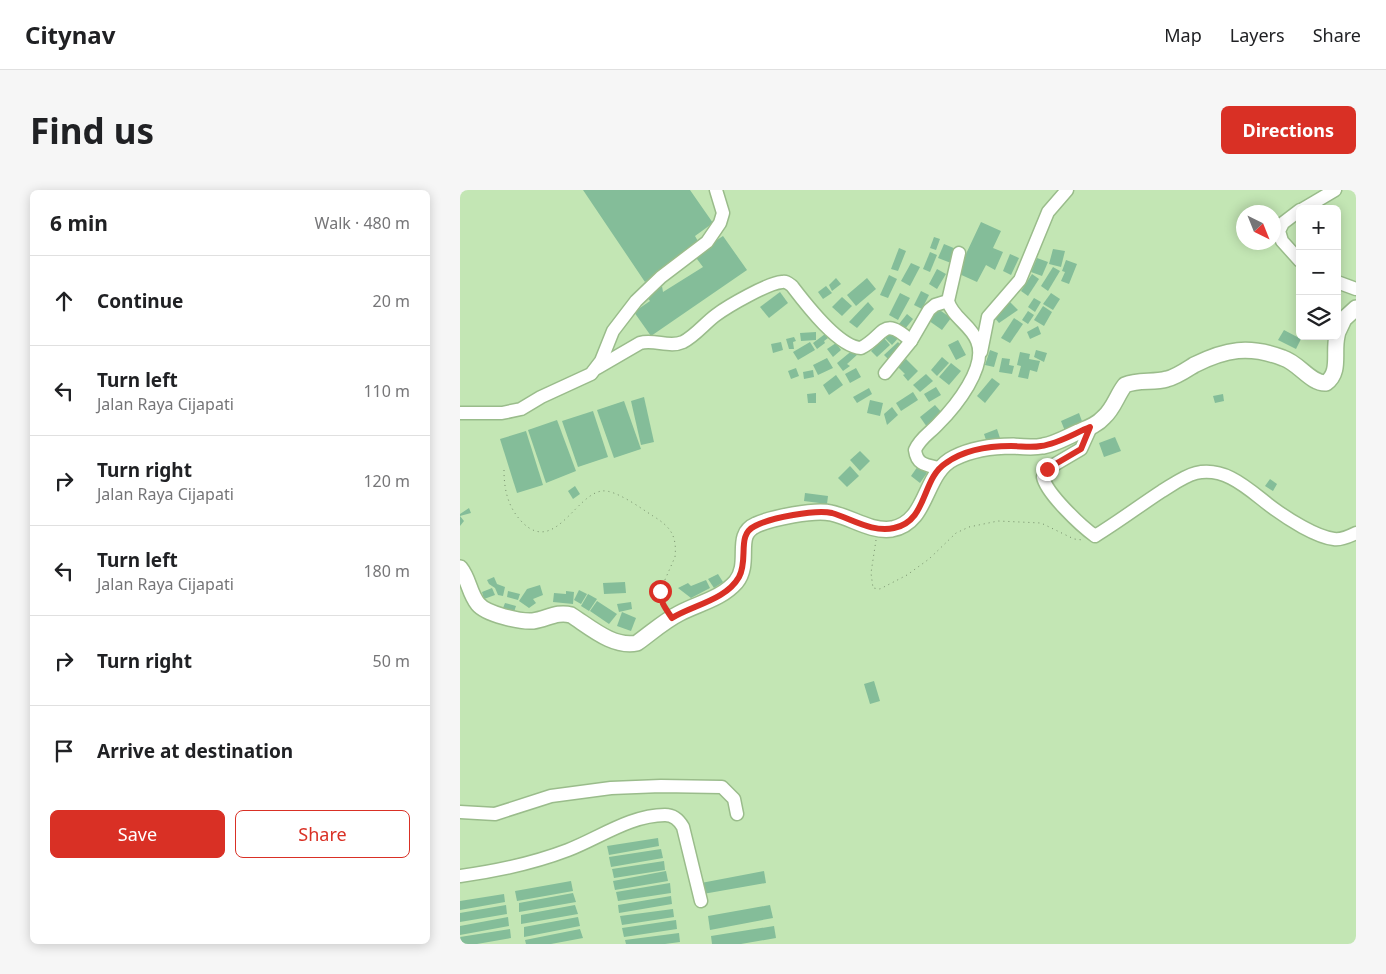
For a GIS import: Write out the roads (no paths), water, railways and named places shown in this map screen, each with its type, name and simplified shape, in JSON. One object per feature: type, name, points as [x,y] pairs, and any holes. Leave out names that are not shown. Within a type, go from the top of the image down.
[{"type":"main road","points":[[1341,326],[1344,319],[1356,308]]},
{"type":"main road","points":[[460,568],[466,576],[477,603],[487,612],[532,621],[556,614],[571,615],[611,639],[630,645],[637,643],[672,618],[720,595],[737,580],[744,565],[744,537],[751,527],[757,524],[822,512],[831,513],[877,529],[893,529],[912,520],[939,468],[954,458],[974,450],[1004,446],[1032,448],[1044,446],[1090,427],[1105,417],[1125,385],[1140,381],[1168,379],[1210,357],[1226,351],[1244,350],[1270,353],[1288,359],[1314,380],[1326,383],[1335,371],[1337,340]]},
{"type":"street","points":[[597,368],[613,331],[636,301],[661,276],[707,242],[720,223],[723,213],[716,190]]},
{"type":"street","points":[[939,468],[923,464],[916,458],[915,450],[924,437],[937,426],[956,404],[969,384],[980,354],[988,318],[1020,280],[1048,212],[1067,190]]},
{"type":"street","points":[[1310,205],[1335,190]]},
{"type":"street","points":[[1296,213],[1283,222],[1279,231],[1282,241],[1296,257]]},
{"type":"street","points":[[959,253],[948,301],[957,316],[973,333],[978,342],[980,354]]},
{"type":"street","points":[[460,413],[502,413],[521,409],[541,397],[584,377],[640,342],[676,344],[684,342],[722,311],[770,285],[780,282],[786,282],[792,286],[820,321],[852,346],[861,348],[883,331],[893,328],[899,330],[911,341]]},
{"type":"street","points":[[1341,283],[1356,289]]},
{"type":"street","points":[[885,374],[911,341],[931,308],[948,301]]},
{"type":"street","points":[[1090,427],[1081,449],[1047,469],[1043,477],[1051,492],[1079,523],[1095,536],[1173,484],[1195,473],[1215,472],[1247,486],[1274,509],[1312,532],[1334,540],[1346,538],[1356,533]]},
{"type":"street","points":[[460,812],[495,814],[551,796],[611,788],[661,786],[722,788],[734,799],[737,814]]},
{"type":"street","points":[[460,876],[498,871],[568,850],[617,826],[656,816],[668,815],[679,820],[683,827],[701,901]]}]
